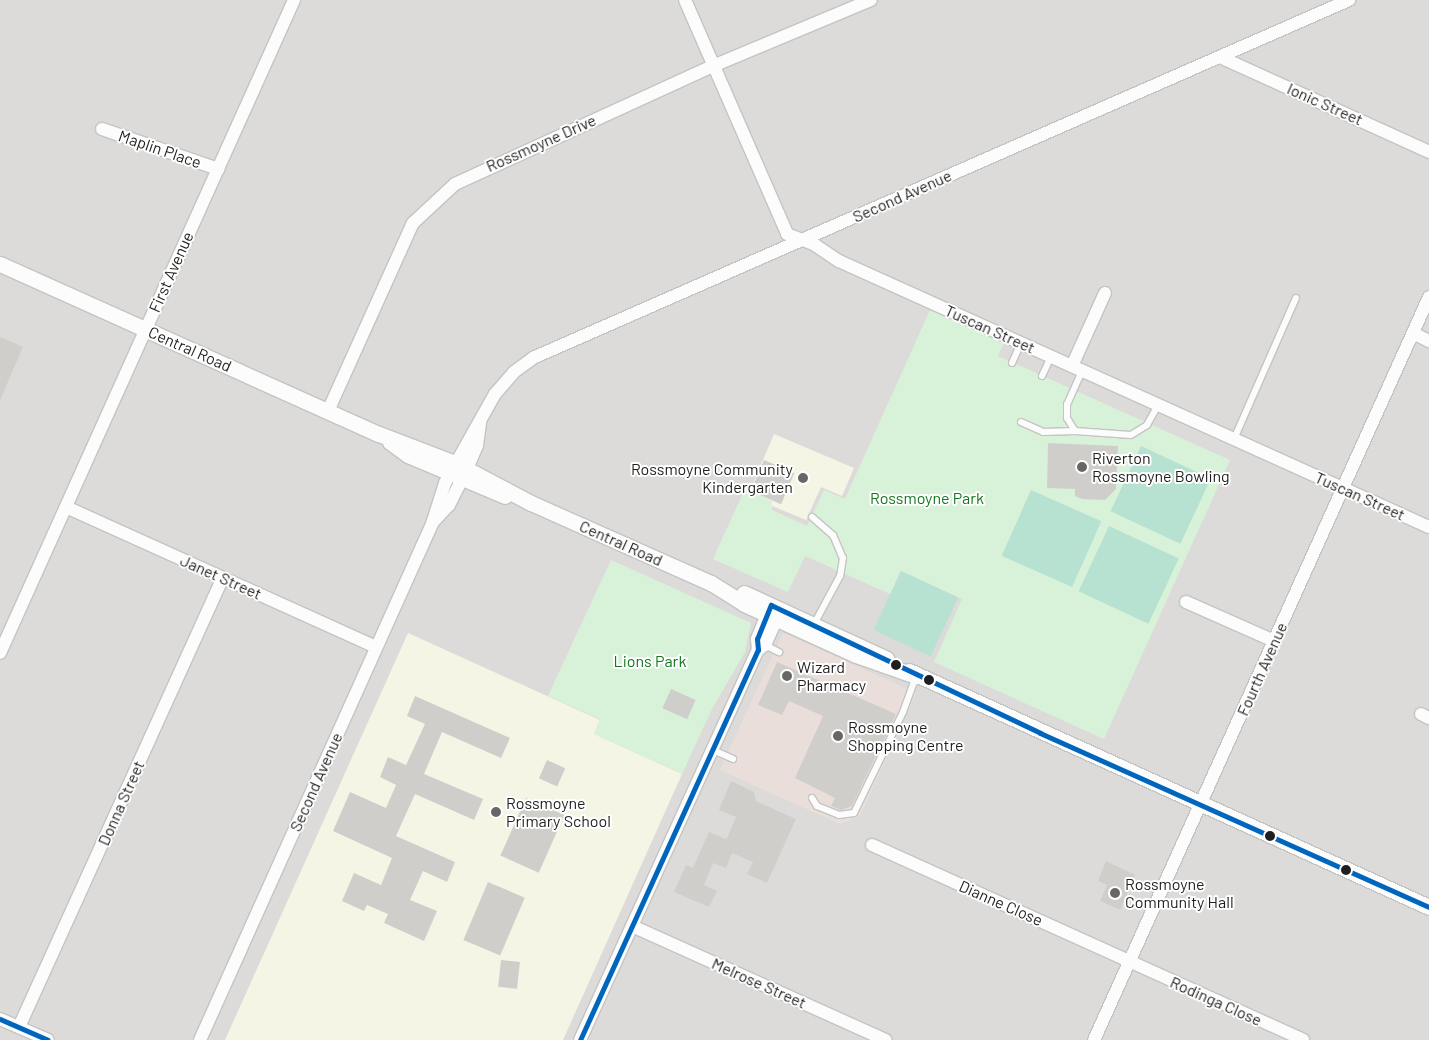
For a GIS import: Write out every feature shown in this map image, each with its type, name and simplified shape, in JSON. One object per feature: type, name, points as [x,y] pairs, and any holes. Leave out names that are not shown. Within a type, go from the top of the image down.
[{"type":"street","name":"First Avenue","points":[[0,653],[294,0]]},
{"type":"street","name":"Tuscan Street","points":[[685,0],[787,234],[826,255],[1429,527]]},
{"type":"street","name":"Rossmoyne Drive","points":[[328,411],[409,232],[430,204],[473,173],[713,66],[871,0]]},
{"type":"street","name":"Second Avenue","points":[[200,1040],[432,524],[449,505],[466,440],[480,424],[495,394],[514,372],[535,357],[1349,0]]},
{"type":"street","name":"Ionic Street","points":[[1220,56],[1429,152]]},
{"type":"street","name":"Maplin Place","points":[[102,129],[218,170]]},
{"type":"street","name":"Central Road","points":[[0,264],[379,434],[408,455],[459,471],[774,612],[865,658],[916,676],[1429,907]]},
{"type":"street","points":[[1077,369],[1105,293]]},
{"type":"street","name":"Fourth Avenue","points":[[1094,1040],[1429,297]]},
{"type":"street","points":[[1413,333],[1429,341]]},
{"type":"street","name":"Janet Street","points":[[66,507],[376,647]]},
{"type":"street","name":"Donna Street","points":[[20,1027],[223,578]]},
{"type":"street","points":[[1186,602],[1274,641]]},
{"type":"street","name":"Central Road","points":[[774,612],[814,624],[869,649],[916,676]]},
{"type":"street","points":[[580,1040],[761,648],[774,612]]},
{"type":"street","name":"Dianne Close","points":[[872,845],[1130,962]]},
{"type":"street","name":"Melrose Street","points":[[632,926],[886,1040]]},
{"type":"street","name":"Rodinga Close","points":[[1130,962],[1303,1040]]},
{"type":"street","points":[[0,1018],[48,1040]]},
{"type":"lane","points":[[1234,439],[1296,298]]},
{"type":"lane","points":[[1012,363],[1021,343]]},
{"type":"lane","points":[[1042,376],[1051,357]]},
{"type":"lane","points":[[1076,431],[1067,418],[1068,404],[1077,369]]},
{"type":"lane","points":[[1021,422],[1043,432],[1076,431],[1131,435],[1147,426],[1158,405]]},
{"type":"lane","points":[[812,517],[833,535],[843,558],[840,576],[814,624]]},
{"type":"lane","points":[[761,648],[779,652]]},
{"type":"lane","points":[[812,798],[817,806],[839,815],[854,813],[903,712],[916,676]]},
{"type":"lane","points":[[713,750],[733,759]]},
{"type":"shaded area","points":[[0,0],[1429,0],[1429,1040],[0,1040]]},
{"type":"shaded area","name":"Rossmoyne Community Kindergarten","points":[[774,434],[854,468],[842,496],[821,487],[806,520],[748,496]]},
{"type":"shaded area","name":"Rossmoyne Primary School","points":[[408,633],[600,720],[594,734],[682,774],[563,1040],[225,1040]]},
{"type":"shaded area","points":[[783,633],[916,693],[860,816],[840,824],[720,770]]},
{"type":"green space","name":"Rossmoyne Park","points":[[930,310],[1004,343],[998,356],[1230,460],[1104,739],[934,662],[962,599],[901,571],[890,594],[805,556],[788,592],[713,559],[748,482],[753,484],[750,491],[772,501],[772,510],[807,526],[824,490],[845,499]]},
{"type":"green space","points":[[1141,446],[1211,479],[1180,544],[1111,511]]},
{"type":"green space","points":[[1031,490],[1101,521],[1072,587],[1002,556]]},
{"type":"green space","points":[[1109,526],[1179,559],[1148,624],[1079,591]]},
{"type":"green space","name":"Lions Park","points":[[611,560],[751,623],[745,652],[712,709],[682,774],[594,734],[600,719],[548,696]]},
{"type":"green space","points":[[901,571],[958,598],[931,657],[874,630]]},
{"type":"building","points":[[0,337],[23,347],[0,400]]},
{"type":"building","name":"Riverton Rossmoyne Bowling","points":[[1048,443],[1118,446],[1116,489],[1105,500],[1082,499],[1075,496],[1075,489],[1047,488]]},
{"type":"building","points":[[764,460],[794,473],[781,504],[751,491]]},
{"type":"building","name":"Rossmoyne Shopping Centre","points":[[777,662],[896,714],[852,806],[841,810],[831,806],[835,798],[795,778],[823,716],[789,701],[782,715],[758,705]]},
{"type":"building","points":[[671,689],[696,700],[687,719],[662,708]]},
{"type":"building","points":[[415,696],[510,738],[501,758],[442,732],[424,774],[483,799],[474,820],[415,794],[396,836],[455,862],[447,882],[423,871],[410,900],[437,911],[424,941],[384,923],[388,914],[367,905],[364,911],[342,901],[354,873],[381,885],[392,858],[333,831],[350,792],[386,808],[396,785],[380,777],[388,757],[406,765],[425,724],[407,716]]},
{"type":"building","points":[[547,760],[565,768],[557,786],[539,778]]},
{"type":"building","points":[[731,781],[754,792],[756,801],[796,819],[767,883],[747,874],[753,862],[732,853],[726,868],[713,863],[704,885],[717,891],[709,907],[674,892],[686,865],[693,868],[709,832],[726,839],[728,836],[736,817],[719,810]]},
{"type":"building","points":[[526,798],[564,815],[539,873],[500,856]]},
{"type":"building","name":"Rossmoyne Community Hall","points":[[1106,861],[1135,875],[1120,910],[1100,901],[1107,885],[1098,881]]},
{"type":"building","points":[[488,882],[525,898],[500,956],[463,940]]},
{"type":"building","points":[[501,960],[520,962],[517,989],[498,987]]},
{"type":"transit line","points":[[580,1040],[758,650],[757,639],[771,605],[1040,733],[1429,907]]},
{"type":"transit line","points":[[0,1019],[48,1040]]},
{"type":"place","name":"Riverton Rossmoyne Bowling","points":[[1082,467]]},
{"type":"place","name":"Rossmoyne Community Kindergarten","points":[[803,478]]},
{"type":"place","name":"Wizard Pharmacy","points":[[787,676]]},
{"type":"place","name":"Rossmoyne Shopping Centre","points":[[838,736]]},
{"type":"place","name":"Rossmoyne Primary School","points":[[496,812]]},
{"type":"place","name":"Rossmoyne Community Hall","points":[[1115,893]]}]
